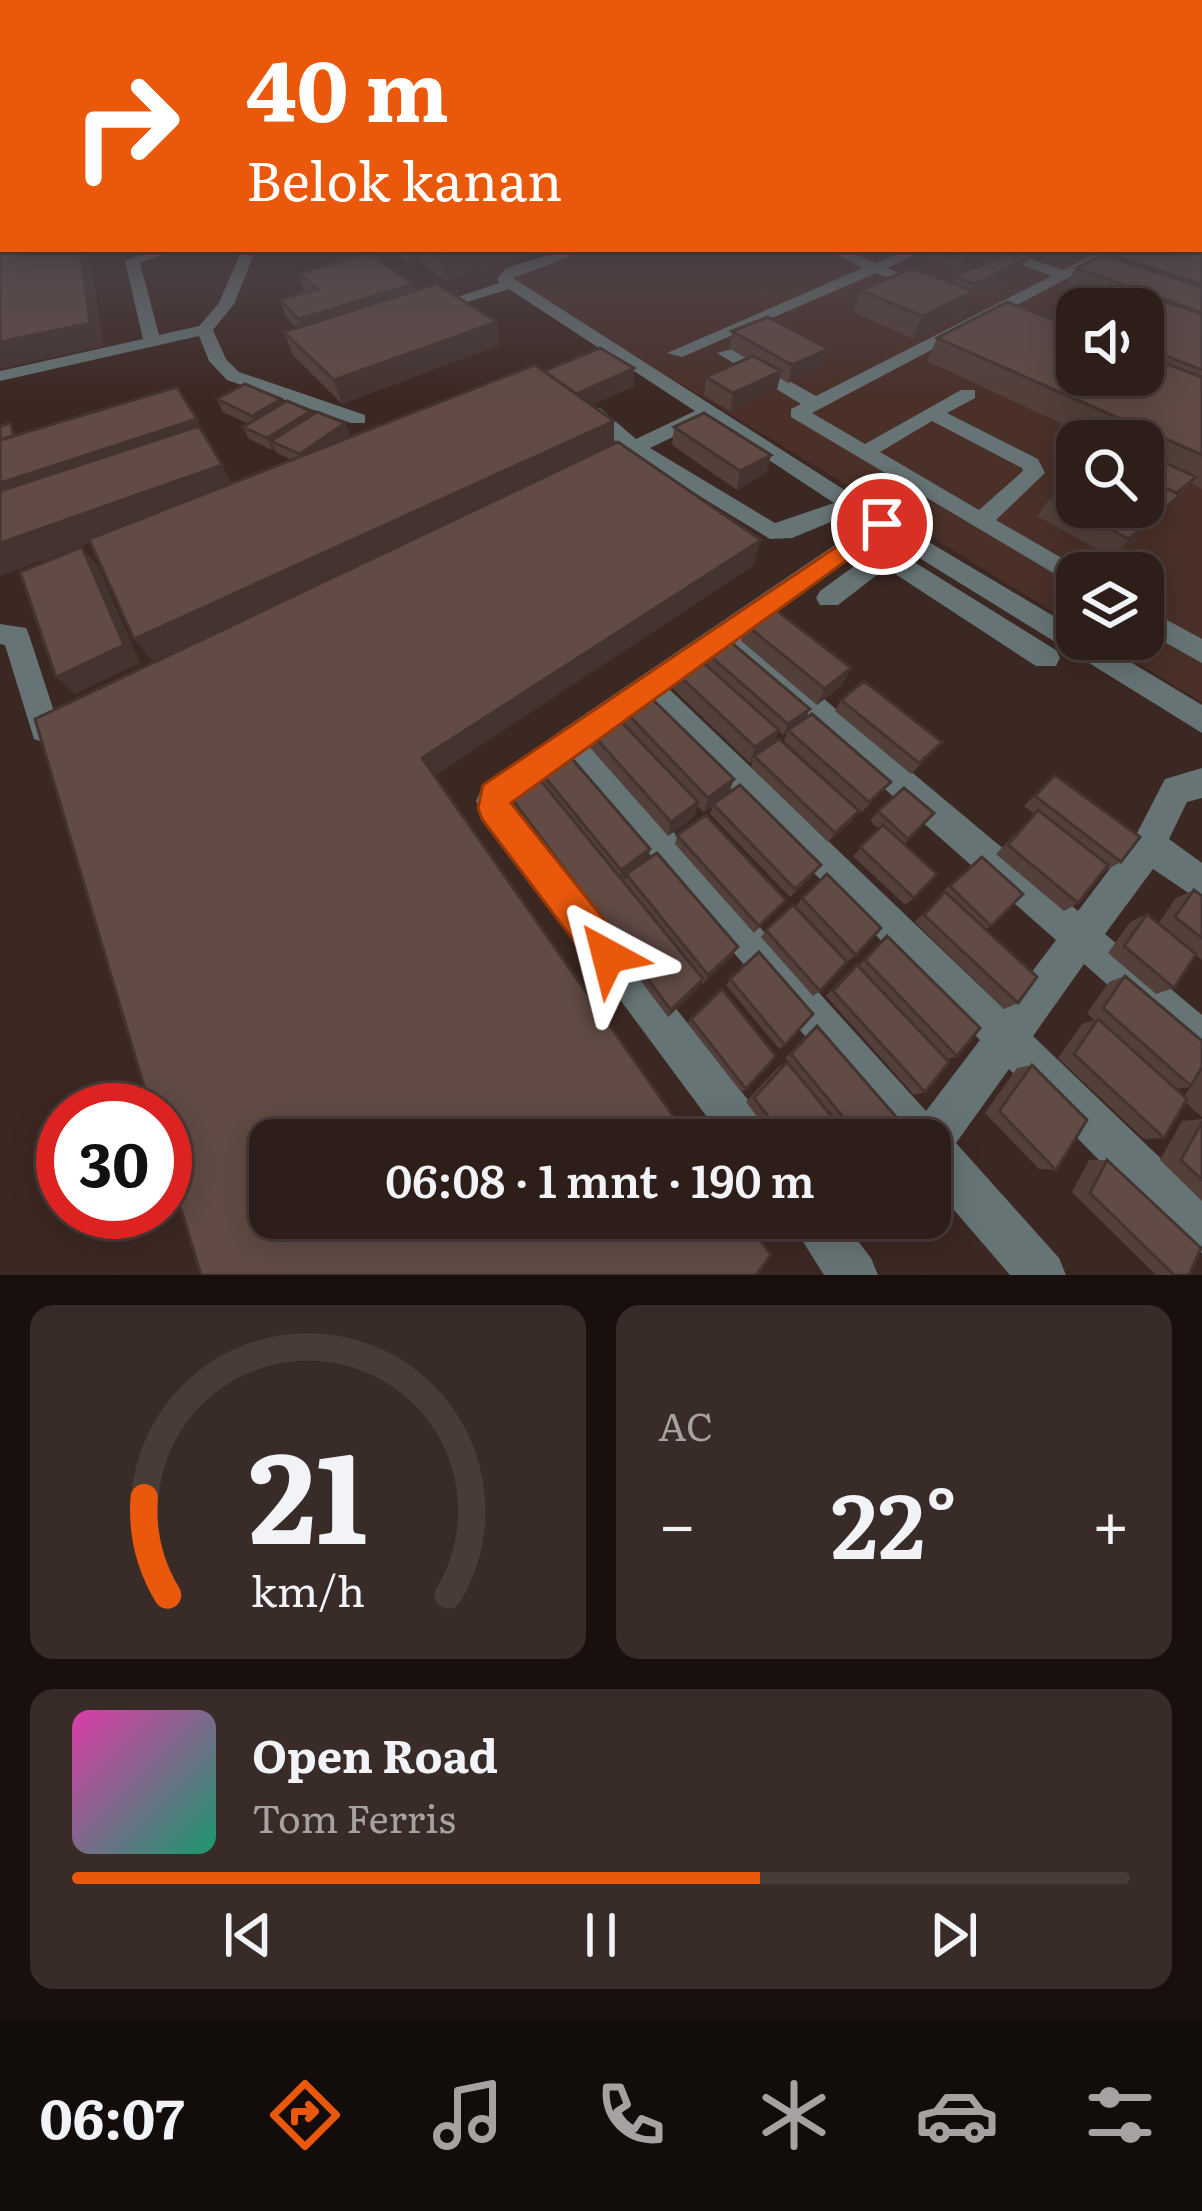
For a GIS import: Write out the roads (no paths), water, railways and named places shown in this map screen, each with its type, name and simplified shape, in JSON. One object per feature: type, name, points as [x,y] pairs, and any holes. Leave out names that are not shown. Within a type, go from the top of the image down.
[{"type":"street","points":[[137,280],[152,340]]},
{"type":"street","points":[[0,376],[205,330],[238,280]]},
{"type":"street","points":[[506,280],[711,411],[759,436],[1046,658]]},
{"type":"street","points":[[676,353],[840,280]]},
{"type":"street","points":[[906,280],[939,295]]},
{"type":"street","points":[[1052,280],[798,412],[1056,565]]},
{"type":"street","points":[[448,303],[507,285]]},
{"type":"street","points":[[961,304],[1020,329]]},
{"type":"street","points":[[205,330],[218,361],[233,376],[358,419]]},
{"type":"street","points":[[726,353],[816,404]]},
{"type":"street","points":[[865,452],[968,394]]},
{"type":"street","points":[[569,478],[711,411]]},
{"type":"street","points":[[592,412],[634,448],[770,531],[784,532],[852,504]]},
{"type":"street","points":[[932,413],[1036,469],[982,520]]},
{"type":"street","points":[[829,598],[892,540]]},
{"type":"street","points":[[735,1119],[494,808],[500,790],[648,687],[727,634],[892,540]]},
{"type":"street","points":[[892,540],[1056,622]]},
{"type":"street","points":[[1164,629],[1202,652]]},
{"type":"street","points":[[0,634],[16,635],[53,768]]},
{"type":"street","points":[[727,634],[1202,1041]]},
{"type":"street","points":[[1123,660],[1202,719]]},
{"type":"street","points":[[648,687],[1202,1230]]},
{"type":"street","points":[[45,730],[77,716]]},
{"type":"street","points":[[571,740],[907,1119]]},
{"type":"street","points":[[946,1119],[1149,845],[1176,790],[1202,783]]},
{"type":"street","points":[[1149,845],[1202,884]]},
{"type":"street","points":[[951,1170],[1042,1275]]},
{"type":"street","points":[[824,1239],[844,1270],[862,1239]]}]
